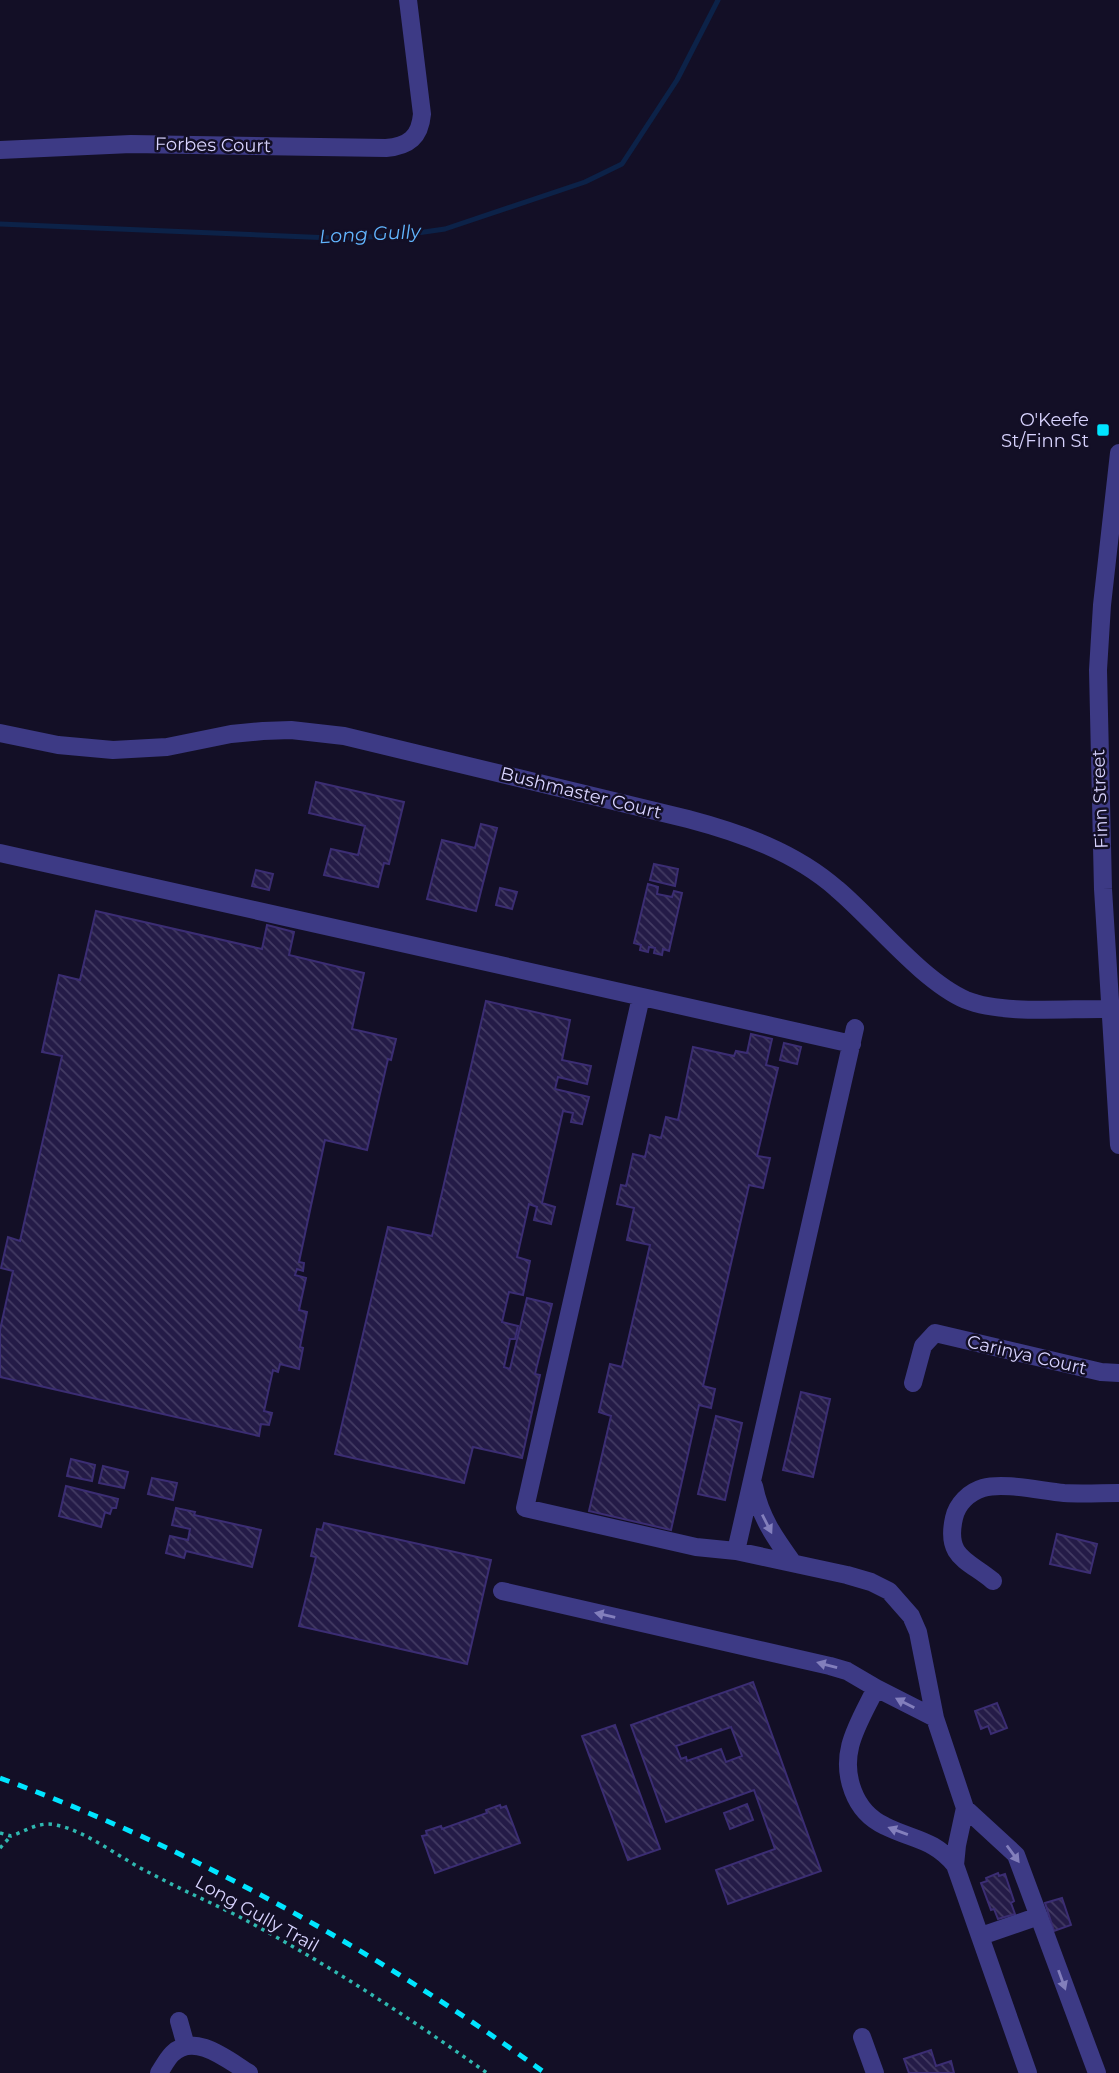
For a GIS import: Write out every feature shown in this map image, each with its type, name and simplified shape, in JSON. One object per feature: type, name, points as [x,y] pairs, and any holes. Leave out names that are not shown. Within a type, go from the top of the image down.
[{"type":"street","name":"Forbes Court","points":[[0,150],[131,144],[386,148],[406,145],[419,131],[421,102],[408,0]]},
{"type":"street","name":"Finn Street","points":[[1119,453],[1115,526],[1098,670],[1111,887],[1110,1009],[1119,1145]]},
{"type":"street","name":"Bushmaster Court","points":[[0,733],[86,749],[141,750],[262,731],[318,732],[675,816],[759,841],[817,872],[859,908],[929,976],[948,991],[969,1001],[1012,1008],[1110,1009]]},
{"type":"street","points":[[0,853],[641,997],[853,1036],[736,1551]]},
{"type":"street","points":[[641,997],[525,1508],[696,1547],[736,1551],[793,1563],[871,1582],[889,1591],[911,1616],[923,1649],[935,1718],[965,1808],[1016,1855],[1097,2073]]},
{"type":"street","name":"Carinya Court","points":[[913,1383],[923,1346],[935,1333],[1101,1372],[1119,1373]]},
{"type":"street","points":[[753,1480],[757,1503],[769,1531],[793,1563]]},
{"type":"street","points":[[993,1581],[960,1558],[955,1548],[953,1537],[956,1512],[972,1492],[990,1486],[1066,1493],[1119,1493]]},
{"type":"street","points":[[502,1591],[830,1666],[859,1677],[935,1718]]},
{"type":"street","points":[[876,1688],[848,1751],[846,1764],[856,1799],[866,1814],[884,1826],[937,1847],[956,1865]]},
{"type":"street","points":[[965,1808],[957,1845],[956,1865],[1028,2073]]},
{"type":"street","points":[[981,1936],[1039,1916]]},
{"type":"street","points":[[179,2021],[186,2046]]},
{"type":"street","points":[[862,2037],[875,2073]]},
{"type":"street","points":[[159,2073],[171,2055],[186,2046],[205,2048],[249,2073]]},
{"type":"path","name":"Long Gully Trail","points":[[11,1836],[39,1824],[57,1825],[74,1832],[237,1916],[303,1954],[397,2010],[487,2073]]},
{"type":"path","points":[[0,1833],[11,1836],[0,1848]]},
{"type":"building","points":[[316,782],[404,802],[389,864],[384,863],[378,887],[324,875],[331,849],[358,855],[365,826],[309,813]]},
{"type":"building","points":[[481,824],[497,828],[476,911],[427,899],[442,840],[475,848]]},
{"type":"building","points":[[654,864],[678,869],[675,886],[650,880]]},
{"type":"building","points":[[256,870],[273,874],[269,890],[252,886]]},
{"type":"building","points":[[648,884],[658,887],[657,894],[672,897],[674,891],[682,893],[669,951],[663,949],[662,955],[654,953],[655,948],[649,947],[648,952],[640,950],[641,945],[634,943]]},
{"type":"building","points":[[500,888],[517,892],[512,909],[496,905]]},
{"type":"building","points":[[96,911],[262,949],[267,925],[294,932],[289,955],[364,973],[352,1029],[396,1039],[391,1060],[388,1059],[367,1150],[325,1140],[299,1262],[304,1263],[303,1271],[297,1269],[295,1275],[306,1278],[299,1310],[307,1312],[299,1369],[280,1364],[278,1372],[273,1370],[264,1411],[272,1413],[269,1425],[261,1424],[259,1436],[0,1377],[0,1330],[13,1271],[1,1268],[8,1237],[20,1241],[62,1056],[42,1052],[59,975],[80,980]]},
{"type":"building","points":[[486,1001],[570,1020],[562,1060],[591,1066],[587,1084],[558,1077],[555,1089],[589,1097],[582,1124],[571,1122],[573,1113],[563,1111],[542,1203],[555,1207],[551,1224],[534,1220],[537,1207],[529,1204],[517,1257],[530,1261],[523,1295],[509,1292],[502,1322],[518,1326],[515,1339],[510,1339],[504,1367],[510,1369],[527,1298],[552,1304],[535,1374],[540,1375],[522,1458],[473,1447],[464,1483],[335,1454],[388,1227],[432,1236]]},
{"type":"building","points":[[751,1034],[772,1039],[766,1065],[778,1068],[757,1156],[770,1158],[763,1188],[749,1185],[703,1386],[715,1389],[711,1408],[699,1405],[671,1530],[589,1511],[611,1416],[599,1412],[610,1364],[622,1367],[650,1245],[627,1240],[634,1208],[617,1204],[621,1185],[626,1186],[633,1154],[645,1157],[650,1135],[661,1138],[666,1117],[678,1120],[693,1047],[734,1056],[736,1051],[747,1053]]},
{"type":"building","points":[[784,1043],[801,1047],[797,1064],[780,1060]]},
{"type":"building","points":[[801,1392],[830,1399],[813,1477],[783,1470]]},
{"type":"building","points":[[716,1416],[742,1423],[725,1500],[698,1494]]},
{"type":"building","points":[[71,1459],[95,1465],[92,1481],[67,1476]]},
{"type":"building","points":[[103,1466],[128,1472],[124,1488],[99,1483]]},
{"type":"building","points":[[152,1478],[177,1483],[173,1500],[148,1494]]},
{"type":"building","points":[[66,1486],[118,1499],[116,1508],[112,1508],[110,1514],[105,1512],[101,1527],[59,1516]]},
{"type":"building","points":[[176,1508],[195,1512],[194,1515],[261,1530],[252,1567],[186,1551],[184,1558],[166,1553],[170,1536],[188,1540],[190,1529],[172,1525]]},
{"type":"building","points":[[324,1523],[491,1560],[467,1664],[299,1626],[316,1557],[311,1556],[317,1529],[322,1530]]},
{"type":"building","points":[[1057,1534],[1097,1544],[1090,1573],[1050,1564]]},
{"type":"building","points":[[753,1682],[821,1871],[728,1904],[716,1870],[775,1849],[754,1790],[666,1822],[631,1725]],"holes":[[[731,1727],[742,1756],[726,1762],[721,1749],[687,1761],[686,1757],[681,1759],[676,1746]]]},
{"type":"building","points":[[997,1703],[1007,1728],[991,1734],[988,1726],[981,1729],[975,1711]]},
{"type":"building","points":[[615,1725],[660,1849],[628,1860],[582,1736]]},
{"type":"building","points":[[747,1804],[753,1820],[730,1829],[724,1813]]},
{"type":"building","points":[[500,1805],[501,1808],[506,1806],[520,1843],[435,1873],[422,1836],[427,1835],[426,1831],[441,1826],[442,1829],[487,1813],[486,1810]]},
{"type":"building","points":[[998,1873],[999,1876],[1005,1874],[1014,1901],[1011,1903],[1015,1914],[998,1919],[994,1909],[991,1910],[981,1883]]},
{"type":"building","points":[[1062,1898],[1071,1925],[1054,1931],[1045,1903]]},
{"type":"building","points":[[931,2050],[936,2066],[951,2061],[954,2073],[909,2073],[904,2059]]},
{"type":"waterway","name":"Long Gully","points":[[0,224],[332,238],[396,236],[445,229],[585,182],[622,164],[677,80],[718,0]]},
{"type":"railway","points":[[0,1778],[144,1837],[283,1907],[416,1986],[545,2073]]},
{"type":"place","name":"O'Keefe St/Finn St","points":[[1103,430]]}]
